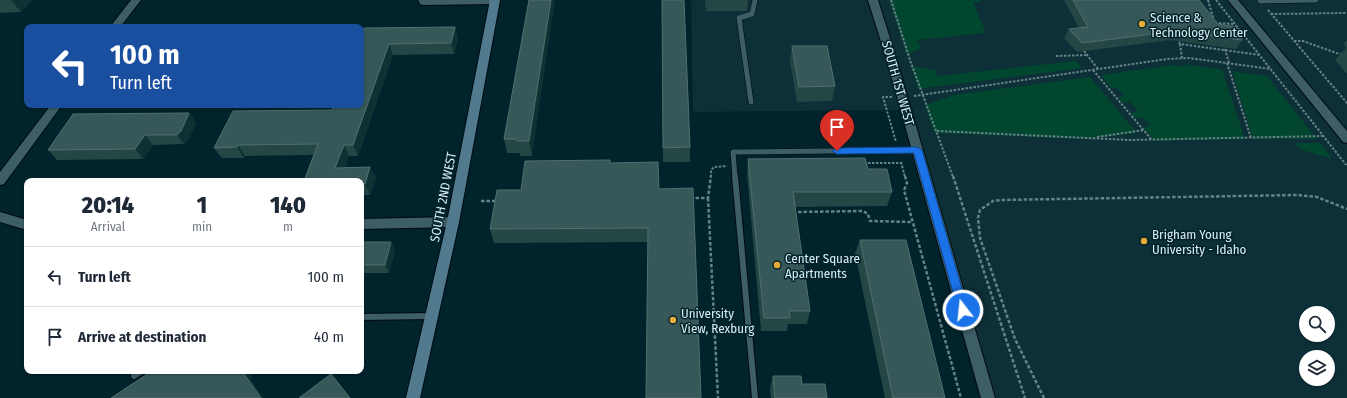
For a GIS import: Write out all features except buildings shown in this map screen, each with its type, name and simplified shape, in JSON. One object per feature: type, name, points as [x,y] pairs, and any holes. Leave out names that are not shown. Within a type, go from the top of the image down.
[{"type":"main road","name":"SOUTH 2ND WEST","points":[[413,398],[453,222],[495,0]]},
{"type":"street","points":[[117,24],[136,0]]},
{"type":"street","points":[[423,0],[423,2],[495,0]]},
{"type":"street","name":"SOUTH 1ST WEST","points":[[873,0],[988,398]]},
{"type":"street","points":[[1233,0],[1347,139]]},
{"type":"street","points":[[0,181],[55,108]]},
{"type":"street","points":[[0,217],[24,224]]},
{"type":"street","points":[[364,224],[453,222]]},
{"type":"lane","points":[[751,102],[739,18],[752,14],[755,0]]},
{"type":"lane","points":[[1260,1],[1316,0]]},
{"type":"lane","points":[[755,398],[733,152],[917,150]]},
{"type":"lane","points":[[364,316],[432,316]]},
{"type":"path","points":[[891,0],[910,60],[937,131],[1025,398]]},
{"type":"path","points":[[1208,0],[1216,27]]},
{"type":"path","points":[[1216,0],[1347,166]]},
{"type":"path","points":[[1260,1],[1347,103]]},
{"type":"path","points":[[1271,14],[1347,13]]},
{"type":"path","points":[[1215,23],[1235,24]]},
{"type":"path","points":[[1225,27],[1238,28]]},
{"type":"path","points":[[1237,33],[1242,33]]},
{"type":"path","points":[[1294,41],[1303,41],[1342,55]]},
{"type":"path","points":[[1182,58],[1179,43],[1260,55]]},
{"type":"path","points":[[1223,44],[1251,138]]},
{"type":"path","points":[[1084,51],[1099,69]]},
{"type":"path","points":[[1056,56],[1088,55]]},
{"type":"path","points":[[913,96],[1182,58],[1271,69]]},
{"type":"path","points":[[1093,70],[1152,139]]},
{"type":"path","points":[[883,97],[893,97]]},
{"type":"path","points":[[1091,138],[1144,130]]},
{"type":"path","points":[[937,131],[1091,138],[1152,139],[1324,136]]},
{"type":"path","points":[[857,163],[901,163]]},
{"type":"path","points":[[718,398],[708,198],[710,191],[711,170],[714,167],[734,166]]},
{"type":"path","points":[[1044,398],[1015,339],[980,238],[978,218],[984,206],[994,201],[1002,200],[1298,195],[1316,197],[1347,209]]},
{"type":"path","points":[[684,198],[708,198]]},
{"type":"path","points":[[481,201],[504,201]]},
{"type":"path","points":[[798,212],[863,212],[868,214],[870,221],[912,222],[962,398]]},
{"type":"shaded area","name":"Brigham Young University - Idaho","points":[[691,0],[1347,0],[1347,398],[986,398],[905,110],[693,112]]},
{"type":"green space","points":[[889,0],[981,0],[980,2],[973,2],[986,33],[917,40],[922,48],[907,55]]},
{"type":"green space","points":[[1076,61],[1082,68],[918,89],[911,66],[935,70],[938,76]]},
{"type":"green space","points":[[1185,64],[1222,70],[1245,139],[1155,141],[1143,128],[1150,126],[1142,117],[1135,118],[1131,113],[1138,111],[1130,102],[1123,103],[1118,97],[1124,96],[1117,88],[1111,88],[1101,75],[1174,65],[1186,67]]},
{"type":"green space","points":[[1232,71],[1267,76],[1317,139],[1253,139]]},
{"type":"green space","points":[[1090,77],[1137,133],[1088,139],[934,133],[925,105],[954,95]]},
{"type":"green space","points":[[1295,143],[1320,143],[1332,159],[1300,149]]},
{"type":"place","name":"Science & Technology Center","points":[[1142,24]]},
{"type":"place","name":"Brigham Young University - Idaho","points":[[1144,241]]},
{"type":"place","name":"Center Square Apartments","points":[[777,265]]},
{"type":"place","name":"University View, Rexburg","points":[[673,320]]},
{"type":"route","points":[[837,151],[917,150],[963,310]]}]
